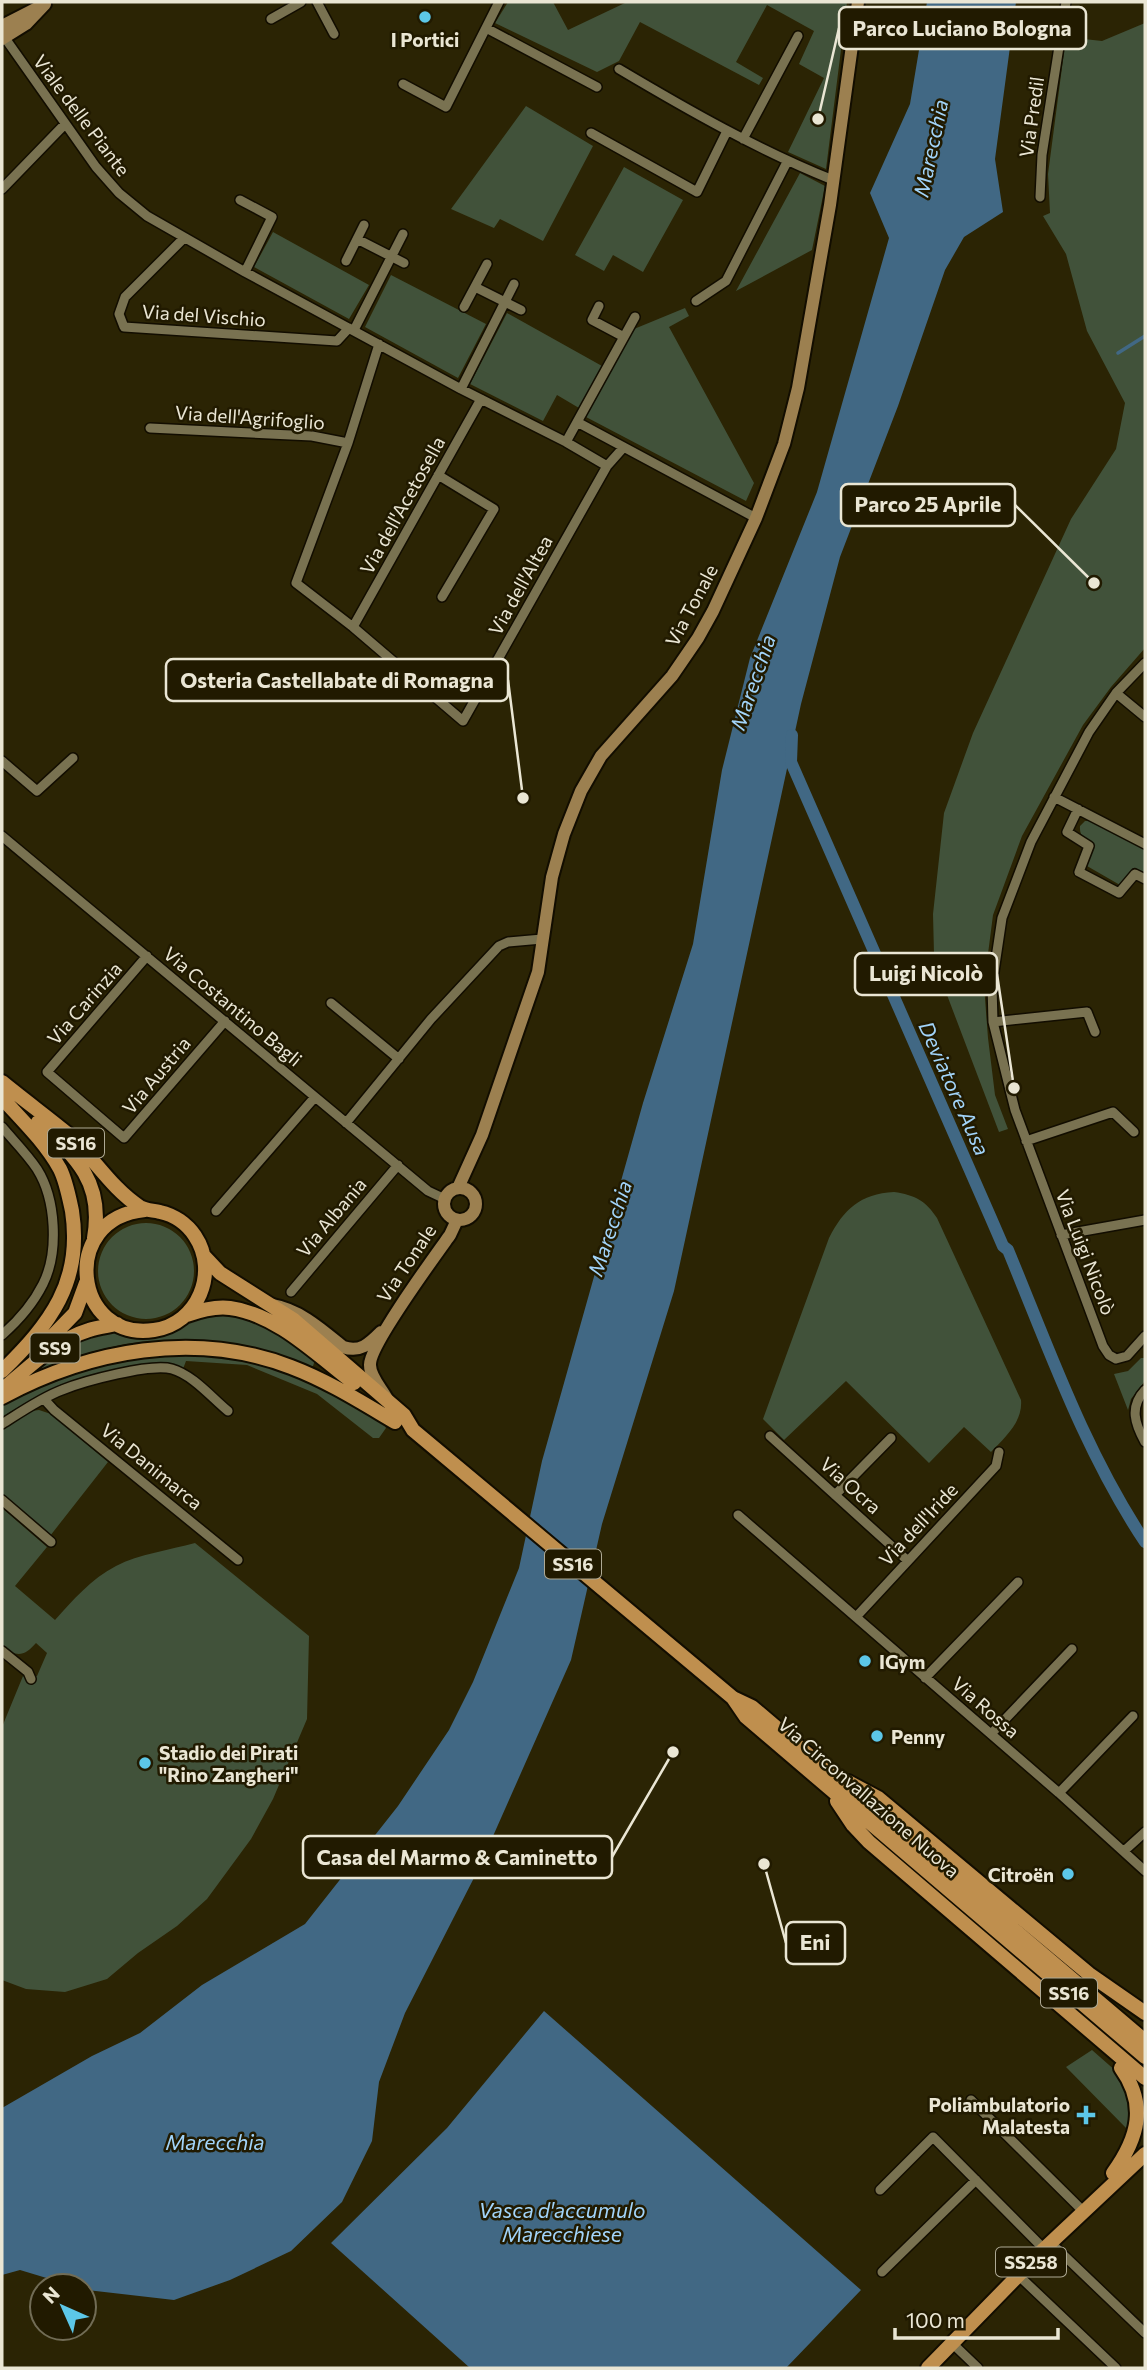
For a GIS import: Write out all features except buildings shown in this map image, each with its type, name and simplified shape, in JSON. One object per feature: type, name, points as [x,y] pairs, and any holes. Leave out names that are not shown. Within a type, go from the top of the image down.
[{"type":"main road","name":"SS16","points":[[2,1082],[69,1136],[115,1186],[145,1210],[161,1212],[185,1224],[194,1234],[204,1256]]},
{"type":"main road","name":"SS16","points":[[2,1092],[63,1144],[84,1171],[95,1197],[97,1217],[85,1270],[86,1283]]},
{"type":"main road","points":[[2,1098],[37,1137],[61,1172],[74,1227],[74,1256],[65,1291],[38,1334],[2,1371]]},
{"type":"main road","points":[[93,1241],[112,1220],[145,1210]]},
{"type":"main road","points":[[186,1315],[202,1292],[205,1277],[204,1256]]},
{"type":"main road","name":"Via Circonvallazione Nuova","points":[[204,1256],[220,1273],[294,1320],[404,1415],[413,1430]]},
{"type":"main road","points":[[86,1283],[97,1306],[117,1324]]},
{"type":"main road","name":"SS9","points":[[2,1380],[59,1332],[75,1313],[86,1283]]},
{"type":"main road","name":"Via Circonvallazione Nuova","points":[[186,1315],[208,1308],[228,1307],[267,1320],[361,1388],[395,1422],[413,1430],[733,1698],[752,1707],[831,1782],[1145,2057]]},
{"type":"main road","name":"SS16","points":[[117,1324],[143,1331],[155,1330],[186,1315]]},
{"type":"main road","name":"SS9","points":[[2,1390],[47,1353],[71,1338],[89,1330],[117,1324]]},
{"type":"main road","points":[[2,1397],[72,1365],[96,1358],[141,1350],[194,1348],[288,1366],[324,1381],[395,1422]]},
{"type":"main road","points":[[831,1782],[853,1825],[869,1842],[1145,2078]]},
{"type":"main road","points":[[831,1782],[856,1784],[878,1798],[1088,1975],[1145,2013]]},
{"type":"main road","name":"Via Circonvallazione Nuova","points":[[997,1925],[1145,2041]]},
{"type":"main road","points":[[1046,1993],[1130,2076],[1138,2086],[1142,2098],[1142,2114],[1135,2137],[1094,2200]]},
{"type":"main road","name":"SS258","points":[[928,2368],[1018,2275],[1143,2153]]},
{"type":"street","points":[[271,19],[301,2]]},
{"type":"street","points":[[317,2],[334,34]]},
{"type":"street","points":[[403,84],[446,107],[499,2]]},
{"type":"street","name":"Via Tonale","points":[[458,1188],[482,1135],[538,972],[555,864],[581,791],[601,756],[672,676],[698,638],[756,518],[784,444],[798,388],[833,180],[858,2]]},
{"type":"street","name":"Via Predil","points":[[1040,197],[1042,155],[1066,2]]},
{"type":"street","points":[[3,34],[26,23],[47,3]]},
{"type":"street","points":[[486,28],[597,87]]},
{"type":"street","name":"Viale delle Piante","points":[[3,34],[65,124],[119,193],[147,216],[245,272],[607,466]]},
{"type":"street","points":[[743,139],[798,36]]},
{"type":"street","points":[[619,69],[727,131],[787,162],[833,180]]},
{"type":"street","points":[[2,189],[65,124]]},
{"type":"street","points":[[591,133],[697,192],[727,131]]},
{"type":"street","points":[[696,301],[726,281],[787,162]]},
{"type":"street","points":[[240,200],[272,217],[245,272]]},
{"type":"street","points":[[346,261],[364,225]]},
{"type":"street","points":[[352,329],[403,234]]},
{"type":"street","name":"Via del Vischio","points":[[184,238],[125,297],[120,314],[124,327],[337,341],[352,329]]},
{"type":"street","points":[[357,239],[404,263]]},
{"type":"street","points":[[464,307],[487,264]]},
{"type":"street","points":[[461,389],[514,284]]},
{"type":"street","points":[[475,287],[520,310]]},
{"type":"street","points":[[599,306],[592,320],[624,337]]},
{"type":"street","points":[[566,442],[635,317]]},
{"type":"street","name":"Via dell'Agrifoglio","points":[[379,344],[348,443],[296,583],[463,721]]},
{"type":"street","name":"Via dell'Acetosella","points":[[352,628],[481,399]]},
{"type":"street","points":[[577,422],[756,518]]},
{"type":"street","name":"Via dell'Agrifoglio","points":[[150,428],[312,436],[348,443]]},
{"type":"street","points":[[607,466],[623,448]]},
{"type":"street","name":"Via dell'Altea","points":[[463,721],[607,466]]},
{"type":"street","points":[[438,475],[494,509],[442,597]]},
{"type":"street","name":"Via Luigi Nicolò","points":[[1143,1342],[1127,1356],[1116,1359],[1109,1355],[1103,1346],[1015,1110],[993,1022],[992,985],[1002,918],[1031,842],[1089,732],[1116,693],[1145,663]]},
{"type":"street","points":[[1116,693],[1145,717]]},
{"type":"street","points":[[2,761],[37,791],[74,758]]},
{"type":"street","points":[[1054,797],[1145,844]]},
{"type":"street","points":[[1078,809],[1067,832],[1089,846],[1079,872],[1119,893],[1135,874],[1145,879]]},
{"type":"street","name":"Via Costantino Bagli","points":[[2,836],[428,1191],[444,1199]]},
{"type":"street","points":[[346,1123],[431,1019],[499,946],[508,942],[542,939]]},
{"type":"street","name":"Via Carinzia","points":[[47,1072],[147,956]]},
{"type":"street","points":[[331,1003],[399,1059]]},
{"type":"street","points":[[993,1022],[1087,1012],[1095,1032]]},
{"type":"street","name":"Via Austria","points":[[47,1072],[124,1138],[225,1021]]},
{"type":"street","points":[[216,1212],[315,1097]]},
{"type":"street","points":[[1026,1141],[1113,1112],[1134,1132]]},
{"type":"street","points":[[2,1127],[38,1170],[50,1202],[54,1230],[44,1283],[28,1308],[2,1335]]},
{"type":"street","name":"Via Albania","points":[[291,1292],[398,1165]]},
{"type":"street","points":[[458,1188],[472,1193],[476,1207],[471,1216],[457,1220],[446,1212],[444,1199],[450,1191],[458,1188]]},
{"type":"street","name":"Via Tonale","points":[[388,1402],[371,1371],[370,1359],[387,1327],[450,1235],[457,1220]]},
{"type":"street","points":[[1061,1235],[1145,1220]]},
{"type":"street","name":"Via Tonale","points":[[269,1304],[287,1307],[307,1318],[343,1347],[350,1349],[364,1347],[387,1327]]},
{"type":"street","points":[[2,1424],[62,1390],[122,1373],[171,1368],[183,1374],[228,1411]]},
{"type":"street","points":[[1145,1390],[1138,1397],[1134,1409],[1138,1429],[1145,1442]]},
{"type":"street","name":"Via Danimarca","points":[[44,1399],[238,1560]]},
{"type":"street","name":"Via Ocra","points":[[770,1436],[908,1561]]},
{"type":"street","points":[[835,1495],[891,1438]]},
{"type":"street","name":"Via dell'Iride","points":[[856,1617],[996,1466],[999,1452]]},
{"type":"street","points":[[2,1500],[51,1542]]},
{"type":"street","name":"Via Rossa","points":[[738,1515],[1145,1871]]},
{"type":"street","points":[[925,1678],[1018,1582]]},
{"type":"street","points":[[991,1734],[1072,1649]]},
{"type":"street","points":[[2,1651],[28,1672],[31,1679]]},
{"type":"street","points":[[1059,1793],[1133,1716]]},
{"type":"street","points":[[1124,1852],[1145,1832]]},
{"type":"street","points":[[971,2100],[1083,2211]]},
{"type":"street","points":[[880,2190],[933,2137],[976,2180],[1145,2333]]},
{"type":"street","points":[[881,2272],[976,2180]]},
{"type":"street","points":[[1018,2275],[1116,2368]]},
{"type":"street","points":[[953,2344],[978,2368]]},
{"type":"green space","points":[[508,2],[553,2],[568,30],[627,2],[847,2],[826,169],[788,152],[824,78],[799,64],[814,31],[767,5],[736,62],[763,78],[759,85],[640,22],[619,61],[597,72],[495,23]]},
{"type":"green space","points":[[1145,23],[1145,648],[1083,725],[1022,836],[993,915],[984,985],[995,1095],[1008,1129],[999,1132],[934,954],[933,914],[944,813],[973,733],[1071,519],[1116,449],[1125,403],[1087,331],[1066,254],[1043,216],[1050,213],[1048,174],[1066,37],[1102,41]]},
{"type":"green space","points":[[526,106],[593,146],[543,241],[500,219],[494,228],[451,209]]},
{"type":"green space","points":[[624,167],[683,200],[643,272],[613,255],[604,271],[575,255]]},
{"type":"green space","points":[[800,173],[825,186],[812,250],[736,291]]},
{"type":"green space","points":[[273,232],[369,285],[349,319],[254,267]]},
{"type":"green space","points":[[391,275],[486,324],[458,378],[365,327]]},
{"type":"green space","points":[[685,308],[689,316],[669,327],[754,483],[746,501],[586,417],[634,329]]},
{"type":"green space","points":[[507,313],[602,366],[579,408],[557,395],[543,421],[470,384]]},
{"type":"green space","points":[[1085,821],[1093,821],[1145,850],[1145,874],[1134,868],[1120,885],[1087,866],[1095,845],[1082,836],[1080,826]]},
{"type":"green space","points":[[894,1192],[919,1200],[929,1207],[937,1218],[1021,1400],[1016,1422],[991,1452],[964,1427],[929,1463],[846,1381],[784,1440],[763,1419],[829,1238],[854,1205],[872,1196]]},
{"type":"green space","points":[[146,1223],[164,1227],[180,1237],[190,1253],[194,1271],[190,1289],[180,1305],[164,1315],[146,1319],[128,1315],[112,1305],[102,1289],[98,1271],[102,1253],[112,1237],[128,1227]]},
{"type":"green space","points":[[224,1312],[273,1327],[315,1360],[313,1366],[307,1367],[210,1345],[156,1341],[115,1346],[75,1357],[38,1372],[34,1371],[76,1339],[110,1331],[150,1336],[195,1316]]},
{"type":"green space","points":[[176,1352],[248,1359],[316,1381],[384,1424],[386,1428],[379,1438],[373,1438],[317,1394],[247,1365],[186,1361],[183,1369],[170,1364],[143,1365],[84,1378],[45,1393],[2,1417],[2,1401],[69,1368]]},
{"type":"green space","points":[[1141,1358],[1145,1358],[1145,1381],[1131,1399],[1128,1410],[1114,1374],[1128,1371]]},
{"type":"green space","points":[[39,1410],[51,1414],[108,1462],[50,1536],[2,1495],[2,1430],[31,1411]]},
{"type":"green space","name":"Stadio dei Pirati \"Rino Zangheri\"","points":[[2,1508],[47,1547],[15,1586],[55,1620],[90,1584],[116,1566],[145,1555],[195,1543],[309,1636],[307,1719],[273,1799],[251,1839],[207,1899],[177,1926],[107,1979],[65,1992],[26,1989],[2,1980],[2,1727],[23,1676],[29,1680],[37,1676],[47,1653],[36,1643],[20,1654],[2,1646]]},
{"type":"green space","points":[[1092,2050],[1117,2072],[1134,2107],[1128,2130],[1066,2067]]},
{"type":"water","name":"Marecchia","points":[[927,2],[1016,2],[995,159],[1003,212],[964,237],[945,270],[898,406],[840,557],[801,704],[674,1291],[602,1524],[571,1660],[478,1870],[405,2013],[379,2082],[372,2141],[342,2202],[291,2251],[230,2280],[174,2300],[98,2291],[98,2272],[28,2272],[20,2270],[2,2275],[2,2108],[92,2056],[140,2033],[202,1985],[305,1924],[398,1806],[449,1730],[473,1682],[519,1568],[542,1461],[643,1103],[693,944],[722,770],[750,658],[817,492],[889,238],[870,193],[910,104]]},
{"type":"water","name":"Vasca d'accumulo Marecchiese","points":[[544,2011],[861,2290],[786,2368],[470,2368],[331,2243],[447,2128]]},
{"type":"waterway","points":[[1118,353],[1145,336]]},
{"type":"waterway","name":"Deviatore Ausa","points":[[792,735],[791,762],[1003,1246],[1008,1250],[1069,1399],[1104,1472],[1145,1542]]},
{"type":"place","name":"I Portici","points":[[425,17]]},
{"type":"place","name":"Parco Luciano Bologna","points":[[818,119]]},
{"type":"place","name":"Parco 25 Aprile","points":[[1094,583]]},
{"type":"place","name":"Osteria Castellabate di Romagna","points":[[523,798]]},
{"type":"place","name":"Luigi Nicolò","points":[[1014,1088]]},
{"type":"place","name":"IGym","points":[[865,1661]]},
{"type":"place","name":"Penny","points":[[877,1736]]},
{"type":"place","name":"Casa del Marmo & Caminetto","points":[[673,1752]]},
{"type":"place","name":"Stadio dei Pirati \"Rino Zangheri\"","points":[[145,1763]]},
{"type":"place","name":"Eni","points":[[764,1864]]},
{"type":"place","name":"Citroën","points":[[1068,1874]]},
{"type":"place","name":"Poliambulatorio Malatesta","points":[[1086,2115]]}]
